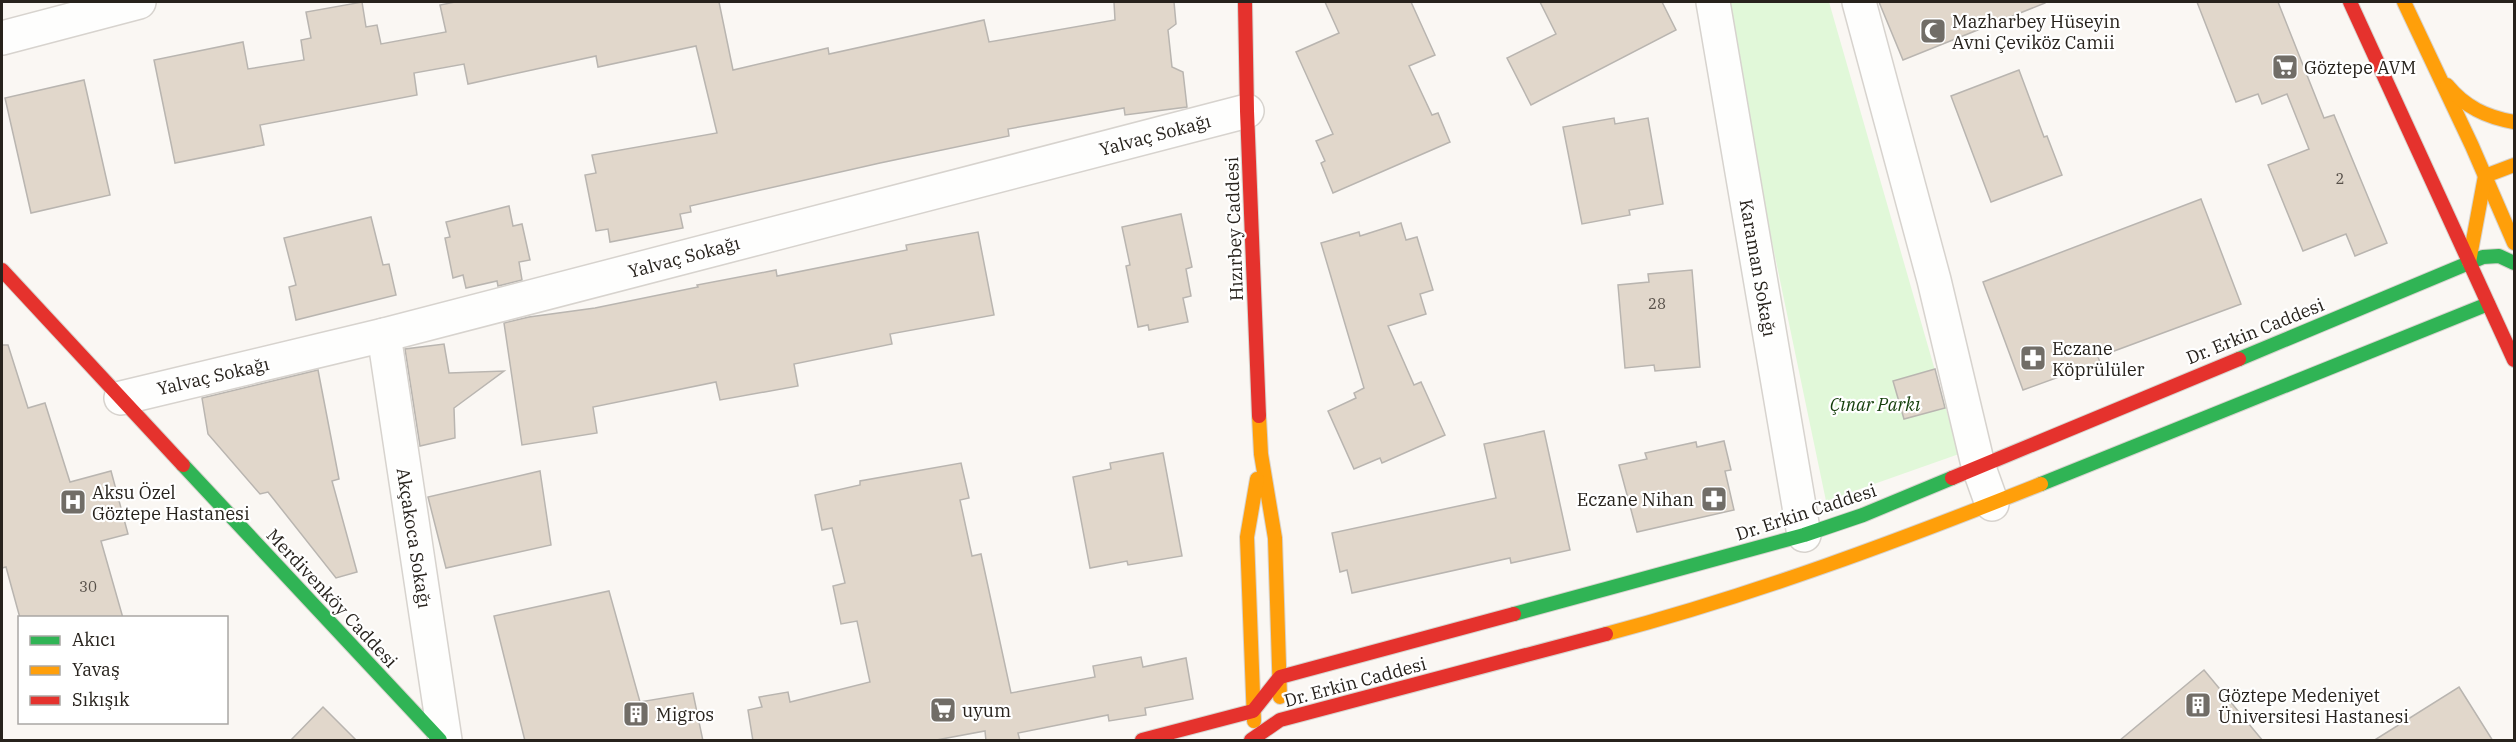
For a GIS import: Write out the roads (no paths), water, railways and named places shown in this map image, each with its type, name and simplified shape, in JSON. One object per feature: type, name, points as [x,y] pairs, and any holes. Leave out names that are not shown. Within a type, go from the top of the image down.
[{"type":"street","points":[[2,38],[139,2]]},
{"type":"street","name":"Hızırbey Caddesi","points":[[1245,2],[1247,111],[1261,454],[1275,538],[1282,741]]},
{"type":"street","name":"Karaman Sokağı","points":[[1713,2],[1804,535]]},
{"type":"street","points":[[1859,2],[1934,280],[1978,465],[1992,504]]},
{"type":"street","points":[[2350,2],[2514,360]]},
{"type":"street","points":[[2404,2],[2514,243]]},
{"type":"street","points":[[2438,73],[2452,92],[2467,105],[2487,115],[2514,122]]},
{"type":"street","name":"Yalvaç Sokağı","points":[[121,398],[384,335],[1247,111]]},
{"type":"street","points":[[2485,176],[2514,165]]},
{"type":"street","points":[[2469,262],[2485,176]]},
{"type":"street","name":"Dr. Erkin Caddesi","points":[[1253,711],[1280,677],[1804,535],[1908,497],[1978,465],[2469,262],[2491,254],[2504,256],[2514,263]]},
{"type":"street","name":"Merdivenköy Caddesi","points":[[2,270],[440,741]]},
{"type":"street","name":"Dr. Erkin Caddesi","points":[[1254,740],[1280,720],[1688,612],[1920,532],[2488,304]]},
{"type":"street","name":"Akçakoca Sokağı","points":[[384,335],[445,741]]},
{"type":"street","name":"Hızırbey Caddesi","points":[[1254,740],[1247,537],[1261,454]]},
{"type":"street","points":[[1142,741],[1253,711]]},
{"type":"place","name":"Mazharbey Hüseyin Avni Çeviköz Camii","points":[[1933,31]]},
{"type":"place","name":"Göztepe AVM","points":[[2285,67]]},
{"type":"place","name":"Eczane Köprülüler","points":[[2033,358]]},
{"type":"place","name":"Eczane Nihan","points":[[1714,499]]},
{"type":"place","name":"Aksu Özel Göztepe Hastanesi","points":[[73,502]]},
{"type":"place","name":"Göztepe Medeniyet Üniversitesi Hastanesi","points":[[2198,705]]},
{"type":"place","name":"uyum","points":[[943,710]]},
{"type":"place","name":"Migros","points":[[636,714]]},
{"type":"park label","name":"Çınar Parkı","points":[[1875,404]]}]
